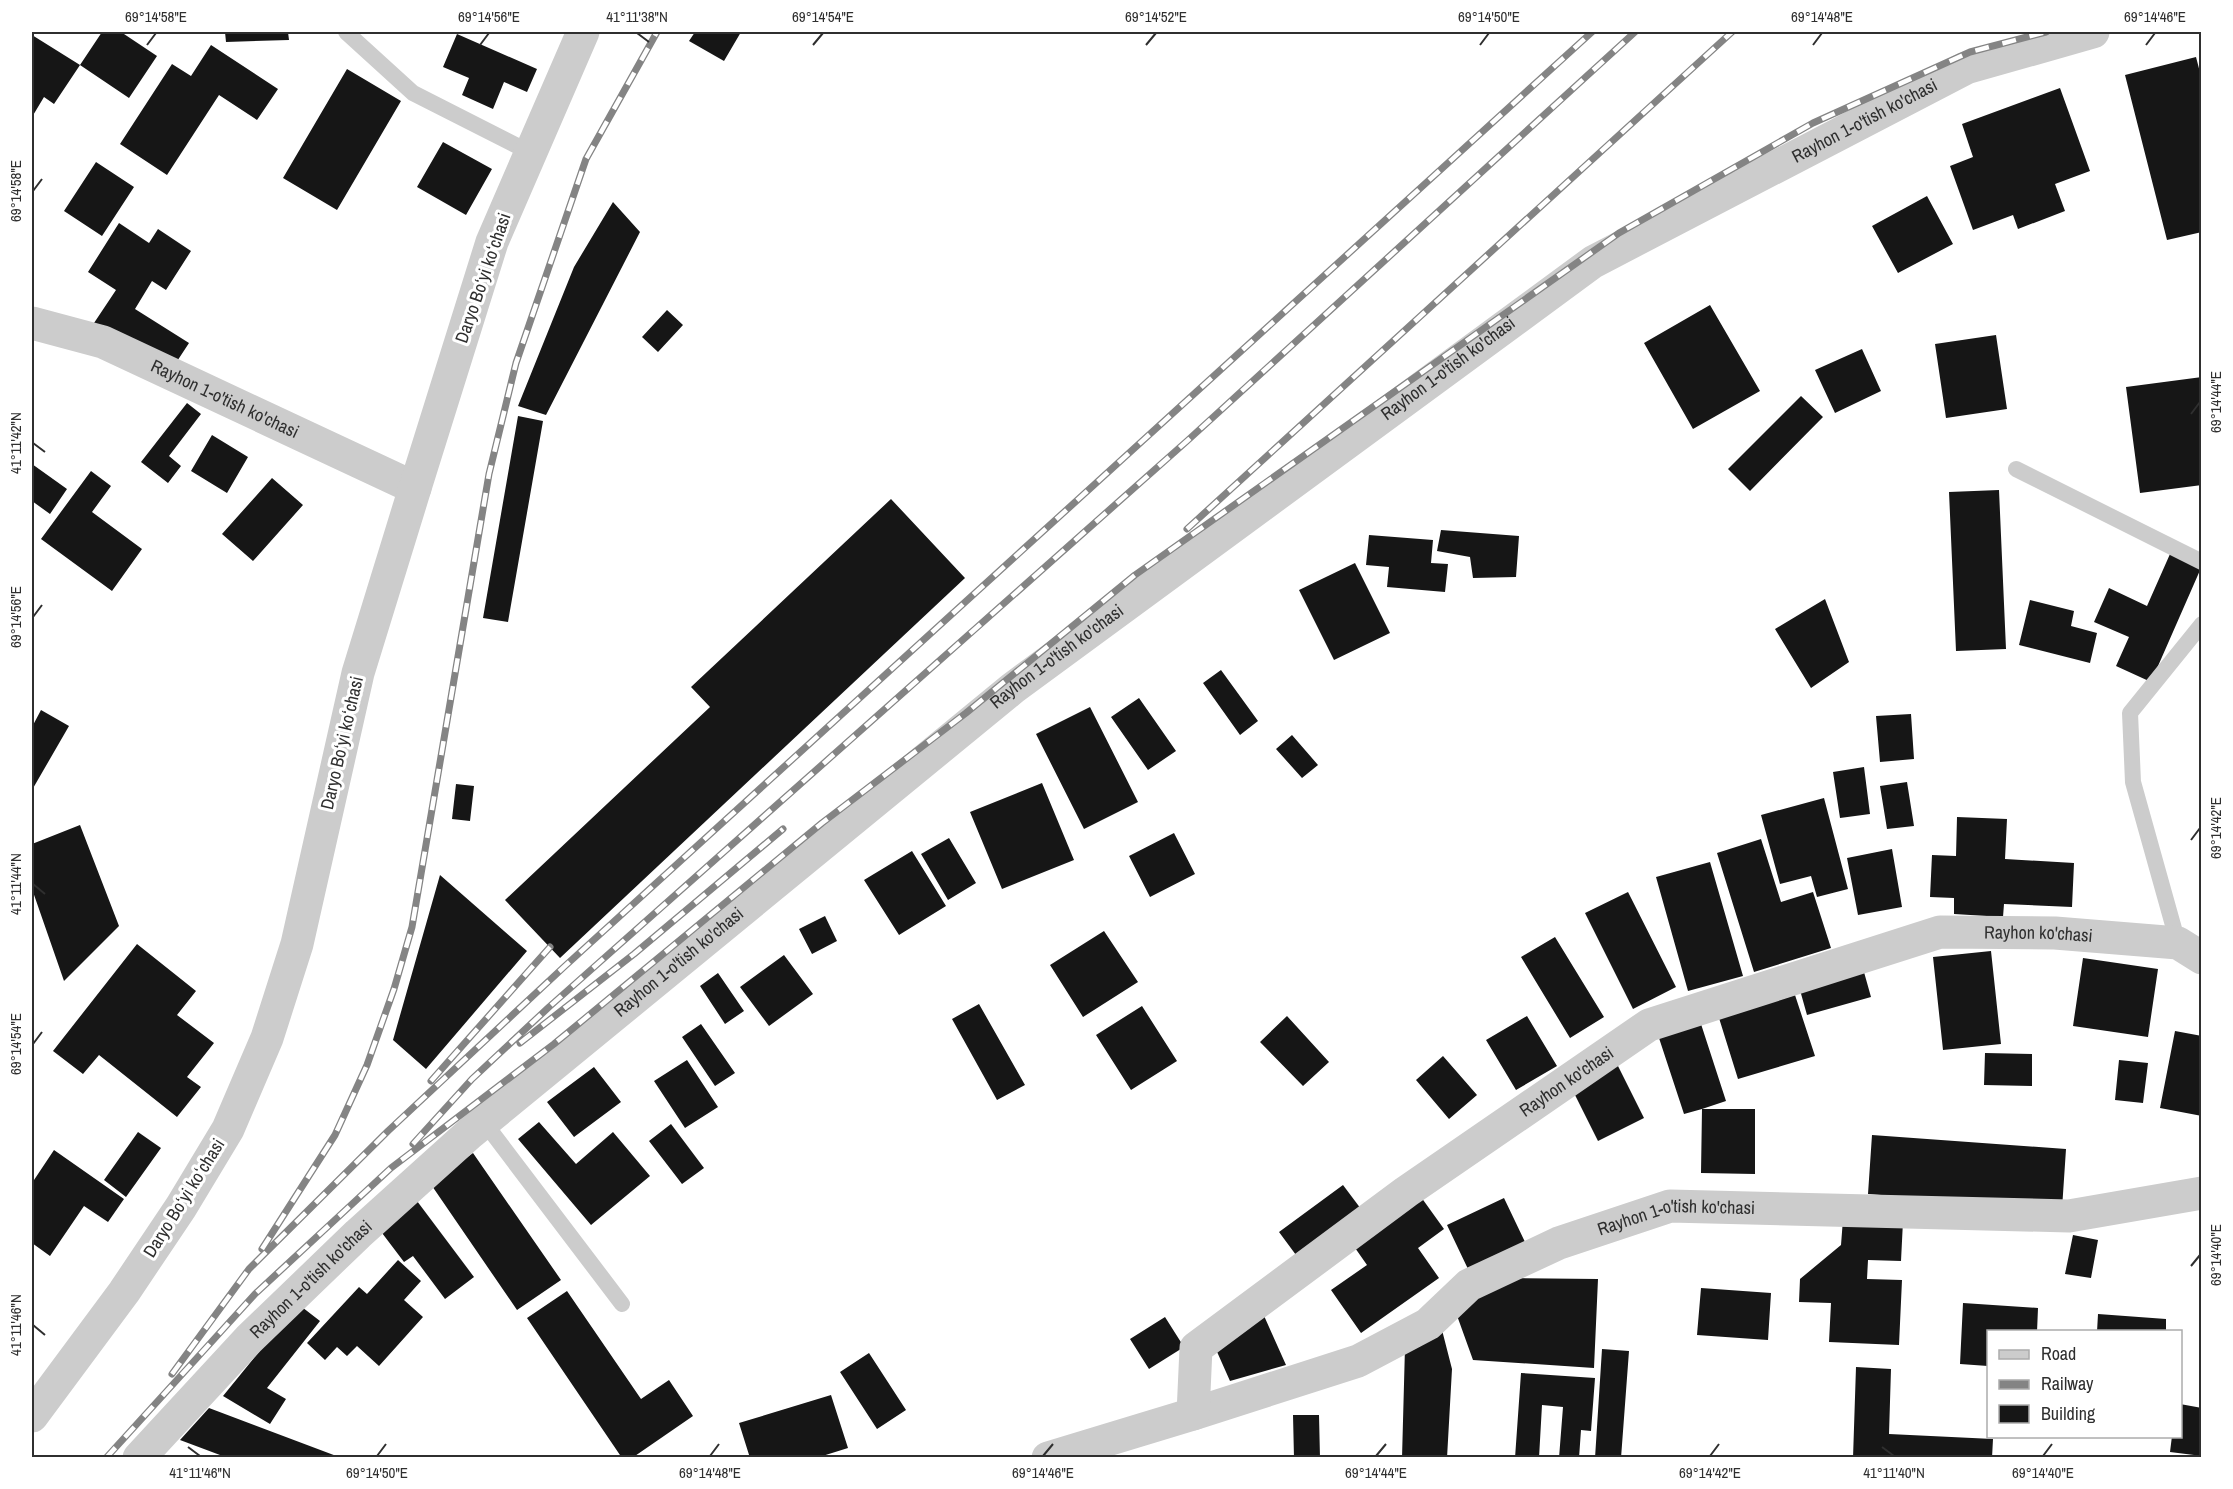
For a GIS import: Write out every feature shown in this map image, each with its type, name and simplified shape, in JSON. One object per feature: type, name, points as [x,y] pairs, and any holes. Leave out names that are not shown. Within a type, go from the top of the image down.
[{"type":"street","name":"Daryo Boʻyi koʻchasi","points":[[32,1416],[124,1292],[181,1207],[228,1128],[267,1038],[297,944],[357,673],[492,243],[584,32]]},
{"type":"street","name":"Rayhon 1-o'tish ko'chasi","points":[[139,1458],[249,1339],[358,1234],[484,1122],[1013,688],[1593,262],[1966,68],[2092,32]]},
{"type":"street","name":"Rayhon 1-o'tish ko'chasi","points":[[32,322],[103,342],[415,488]]},
{"type":"street","name":"Rayhon ko'chasi","points":[[1193,1414],[1196,1348],[1406,1192],[1649,1025],[1940,932],[2055,933],[2190,951]]},
{"type":"street","name":"Rayhon 1-o'tish ko'chasi","points":[[1193,1414],[1358,1360],[1428,1324],[1469,1285],[1559,1243],[1670,1206],[2069,1216],[2202,1193]]},
{"type":"street","points":[[1048,1458],[1193,1414]]},
{"type":"lane","points":[[346,32],[413,93],[531,153]]},
{"type":"lane","points":[[2016,469],[2202,562]]},
{"type":"lane","points":[[2190,951],[2133,782],[2130,713],[2202,624]]},
{"type":"lane","points":[[484,1122],[622,1304]]},
{"type":"building","points":[[102,32],[121,32],[157,56],[129,98],[80,65]]},
{"type":"building","points":[[225,32],[288,32],[289,40],[226,42]]},
{"type":"building","points":[[695,32],[741,32],[724,61],[689,41]]},
{"type":"building","points":[[457,34],[537,69],[527,92],[504,82],[493,109],[462,95],[469,78],[443,67]]},
{"type":"building","points":[[32,35],[80,65],[54,104],[44,97],[32,117]]},
{"type":"building","points":[[211,45],[278,89],[257,120],[219,95],[167,175],[120,144],[172,64],[191,76]]},
{"type":"building","points":[[2196,57],[2202,80],[2202,232],[2167,240],[2125,75]]},
{"type":"building","points":[[347,69],[401,101],[337,210],[283,178]]},
{"type":"building","points":[[2060,88],[2090,171],[2055,184],[2065,211],[2018,229],[2013,215],[1973,230],[1950,166],[1973,157],[1962,124]]},
{"type":"building","points":[[443,142],[492,169],[466,215],[417,187]]},
{"type":"building","points":[[96,162],[134,187],[102,236],[64,211]]},
{"type":"building","points":[[1927,196],[1953,244],[1898,273],[1872,226]]},
{"type":"building","points":[[613,202],[640,232],[546,415],[518,406],[574,267]]},
{"type":"building","points":[[119,223],[149,243],[158,229],[191,251],[166,290],[152,281],[135,309],[189,343],[170,372],[94,323],[116,290],[88,272]]},
{"type":"building","points":[[1710,305],[1760,391],[1693,429],[1644,343]]},
{"type":"building","points":[[667,310],[683,325],[658,352],[642,337]]},
{"type":"building","points":[[1996,335],[2007,409],[1946,418],[1935,344]]},
{"type":"building","points":[[1862,349],[1881,391],[1835,413],[1815,370]]},
{"type":"building","points":[[2202,377],[2202,485],[2140,493],[2126,387]]},
{"type":"building","points":[[1801,396],[1823,417],[1750,491],[1728,469]]},
{"type":"building","points":[[187,403],[201,414],[169,456],[181,466],[168,483],[141,462]]},
{"type":"building","points":[[518,416],[543,421],[508,622],[483,618]]},
{"type":"building","points":[[212,435],[248,457],[227,493],[191,471]]},
{"type":"building","points":[[32,464],[67,489],[50,514],[32,501]]},
{"type":"building","points":[[91,471],[111,486],[92,512],[142,549],[112,591],[41,539]]},
{"type":"building","points":[[272,478],[303,505],[253,561],[222,534]]},
{"type":"building","points":[[1999,490],[2006,649],[1956,651],[1949,492]]},
{"type":"building","points":[[891,499],[965,578],[560,958],[505,900],[710,707],[691,687]]},
{"type":"building","points":[[1441,530],[1519,536],[1516,577],[1473,578],[1470,557],[1437,551]]},
{"type":"building","points":[[1369,535],[1433,540],[1431,563],[1448,564],[1445,592],[1387,587],[1389,567],[1366,565]]},
{"type":"building","points":[[2170,554],[2201,568],[2151,682],[2116,666],[2129,637],[2094,622],[2109,588],[2147,606]]},
{"type":"building","points":[[1355,563],[1390,633],[1334,660],[1299,590]]},
{"type":"building","points":[[1825,599],[1849,662],[1811,688],[1775,629]]},
{"type":"building","points":[[2030,600],[2074,611],[2071,626],[2097,633],[2090,663],[2019,645]]},
{"type":"building","points":[[1221,670],[1258,721],[1240,735],[1203,683]]},
{"type":"building","points":[[1139,698],[1176,751],[1148,770],[1111,717]]},
{"type":"building","points":[[1090,707],[1138,802],[1084,829],[1036,734]]},
{"type":"building","points":[[41,710],[69,726],[32,790],[32,727]]},
{"type":"building","points":[[1911,714],[1914,759],[1880,762],[1876,716]]},
{"type":"building","points":[[1292,735],[1318,765],[1302,778],[1276,749]]},
{"type":"building","points":[[1864,767],[1870,814],[1840,818],[1833,772]]},
{"type":"building","points":[[1907,782],[1914,826],[1887,829],[1880,786]]},
{"type":"building","points":[[1042,783],[1074,860],[1002,889],[970,812]]},
{"type":"building","points":[[456,784],[474,786],[470,821],[452,819]]},
{"type":"building","points":[[1824,798],[1848,889],[1817,897],[1811,876],[1780,884],[1761,815]]},
{"type":"building","points":[[1957,817],[2007,819],[2005,859],[2074,863],[2072,907],[2004,904],[2003,917],[1954,914],[1954,898],[1930,897],[1932,855],[1956,856]]},
{"type":"building","points":[[80,825],[119,926],[64,981],[32,889],[32,844]]},
{"type":"building","points":[[1174,833],[1195,874],[1150,897],[1129,856]]},
{"type":"building","points":[[949,838],[976,883],[948,900],[921,854]]},
{"type":"building","points":[[1761,839],[1781,902],[1813,892],[1831,948],[1754,972],[1717,853]]},
{"type":"building","points":[[1892,849],[1902,907],[1858,915],[1847,858]]},
{"type":"building","points":[[912,851],[946,906],[899,935],[864,880]]},
{"type":"building","points":[[1710,862],[1743,976],[1688,991],[1656,877]]},
{"type":"building","points":[[440,875],[527,951],[426,1069],[393,1040]]},
{"type":"building","points":[[1628,892],[1676,987],[1633,1009],[1585,913]]},
{"type":"building","points":[[825,916],[837,941],[812,954],[799,929]]},
{"type":"building","points":[[1104,931],[1138,982],[1083,1017],[1050,965]]},
{"type":"building","points":[[1555,937],[1604,1017],[1570,1038],[1521,957]]},
{"type":"building","points":[[137,944],[196,991],[177,1015],[214,1043],[187,1077],[201,1087],[177,1117],[99,1055],[83,1074],[53,1051]]},
{"type":"building","points":[[1991,951],[2001,1044],[1943,1050],[1933,957]]},
{"type":"building","points":[[784,955],[813,994],[769,1026],[740,987]]},
{"type":"building","points":[[2083,958],[2158,969],[2148,1037],[2073,1026]]},
{"type":"building","points":[[1862,965],[1871,997],[1807,1015],[1798,983]]},
{"type":"building","points":[[718,973],[744,1011],[725,1024],[700,986]]},
{"type":"building","points":[[1795,995],[1815,1056],[1738,1079],[1719,1018]]},
{"type":"building","points":[[979,1004],[1025,1085],[997,1100],[952,1019]]},
{"type":"building","points":[[1142,1006],[1177,1061],[1131,1090],[1096,1035]]},
{"type":"building","points":[[1287,1016],[1329,1062],[1303,1086],[1260,1042]]},
{"type":"building","points":[[1527,1016],[1557,1066],[1516,1090],[1486,1040]]},
{"type":"building","points":[[701,1024],[735,1073],[715,1086],[682,1037]]},
{"type":"building","points":[[1701,1024],[1726,1101],[1684,1114],[1659,1038]]},
{"type":"building","points":[[2175,1031],[2202,1036],[2202,1116],[2160,1108]]},
{"type":"building","points":[[1985,1053],[2032,1054],[2032,1086],[1984,1085]]},
{"type":"building","points":[[1443,1056],[1477,1095],[1449,1119],[1416,1080]]},
{"type":"building","points":[[687,1060],[718,1107],[685,1128],[654,1081]]},
{"type":"building","points":[[2119,1060],[2148,1063],[2143,1103],[2115,1100]]},
{"type":"building","points":[[1616,1062],[1644,1118],[1598,1141],[1570,1085]]},
{"type":"building","points":[[594,1067],[621,1102],[574,1137],[547,1102]]},
{"type":"building","points":[[1702,1109],[1755,1109],[1755,1174],[1701,1173]]},
{"type":"building","points":[[539,1122],[576,1164],[613,1132],[650,1176],[591,1225],[518,1139]]},
{"type":"building","points":[[671,1124],[704,1168],[682,1184],[649,1141]]},
{"type":"building","points":[[138,1132],[161,1148],[126,1197],[104,1180]]},
{"type":"building","points":[[1872,1135],[2066,1149],[2062,1209],[1868,1194]]},
{"type":"building","points":[[54,1150],[124,1199],[108,1222],[84,1206],[50,1256],[32,1243],[32,1183]]},
{"type":"building","points":[[473,1153],[561,1280],[517,1310],[430,1183]]},
{"type":"building","points":[[1343,1185],[1361,1209],[1296,1255],[1279,1232]]},
{"type":"building","points":[[1421,1197],[1444,1229],[1418,1248],[1439,1278],[1361,1333],[1331,1290],[1367,1265],[1353,1245]]},
{"type":"building","points":[[1504,1198],[1525,1242],[1468,1269],[1447,1225]]},
{"type":"building","points":[[417,1201],[474,1277],[445,1299],[413,1256],[404,1262],[379,1229]]},
{"type":"building","points":[[1843,1219],[1903,1221],[1901,1261],[1868,1260],[1867,1279],[1902,1280],[1899,1345],[1829,1342],[1831,1303],[1799,1302],[1800,1279],[1841,1245]]},
{"type":"building","points":[[2073,1235],[2098,1240],[2091,1278],[2065,1274]]},
{"type":"building","points":[[398,1260],[421,1281],[404,1300],[423,1317],[379,1366],[357,1346],[347,1356],[337,1347],[325,1360],[307,1343],[359,1287],[367,1294]]},
{"type":"building","points":[[1507,1278],[1598,1279],[1594,1368],[1473,1360],[1455,1310]]},
{"type":"building","points":[[1701,1288],[1771,1293],[1768,1340],[1697,1335]]},
{"type":"building","points":[[567,1291],[641,1399],[669,1380],[693,1416],[632,1458],[622,1458],[527,1318]]},
{"type":"building","points":[[1963,1303],[2038,1308],[2037,1330],[1987,1330],[1987,1366],[1960,1364]]},
{"type":"building","points":[[298,1304],[320,1321],[267,1388],[286,1399],[270,1424],[223,1396]]},
{"type":"building","points":[[1261,1309],[1286,1365],[1230,1381],[1214,1345]]},
{"type":"building","points":[[2098,1314],[2166,1319],[2166,1330],[2097,1330]]},
{"type":"building","points":[[1165,1317],[1184,1347],[1149,1369],[1130,1339]]},
{"type":"building","points":[[1442,1330],[1452,1369],[1447,1458],[1402,1458],[1405,1347]]},
{"type":"building","points":[[1602,1349],[1629,1351],[1621,1458],[1595,1458]]},
{"type":"building","points":[[869,1353],[906,1410],[877,1429],[840,1372]]},
{"type":"building","points":[[1856,1367],[1891,1369],[1889,1434],[1993,1439],[1992,1458],[1853,1458]]},
{"type":"building","points":[[1521,1373],[1595,1378],[1591,1431],[1581,1430],[1579,1458],[1559,1458],[1563,1407],[1542,1405],[1539,1458],[1515,1458]]},
{"type":"building","points":[[831,1395],[848,1448],[816,1458],[750,1458],[739,1423]]},
{"type":"building","points":[[2182,1404],[2202,1408],[2202,1456],[2170,1452],[2172,1438],[2182,1438]]},
{"type":"building","points":[[209,1408],[339,1458],[228,1458],[180,1440]]},
{"type":"building","points":[[1293,1415],[1319,1415],[1320,1458],[1294,1458]]},
{"type":"railway","points":[[262,1249],[335,1135],[367,1065],[394,989],[412,927],[489,474],[516,363],[586,159],[657,32]]},
{"type":"railway","points":[[172,1374],[249,1269],[388,1131],[565,966],[1592,32]]},
{"type":"railway","points":[[413,1144],[472,1079],[549,1007],[1187,441],[1635,32]]},
{"type":"railway","points":[[1187,529],[1732,32]]},
{"type":"railway","points":[[106,1458],[255,1294],[391,1168],[554,1044],[822,823],[966,713],[1135,575],[1619,233],[1813,123],[1970,52],[2046,32]]},
{"type":"railway","points":[[520,1043],[634,954],[783,829]]},
{"type":"railway","points":[[431,1081],[550,947]]}]
